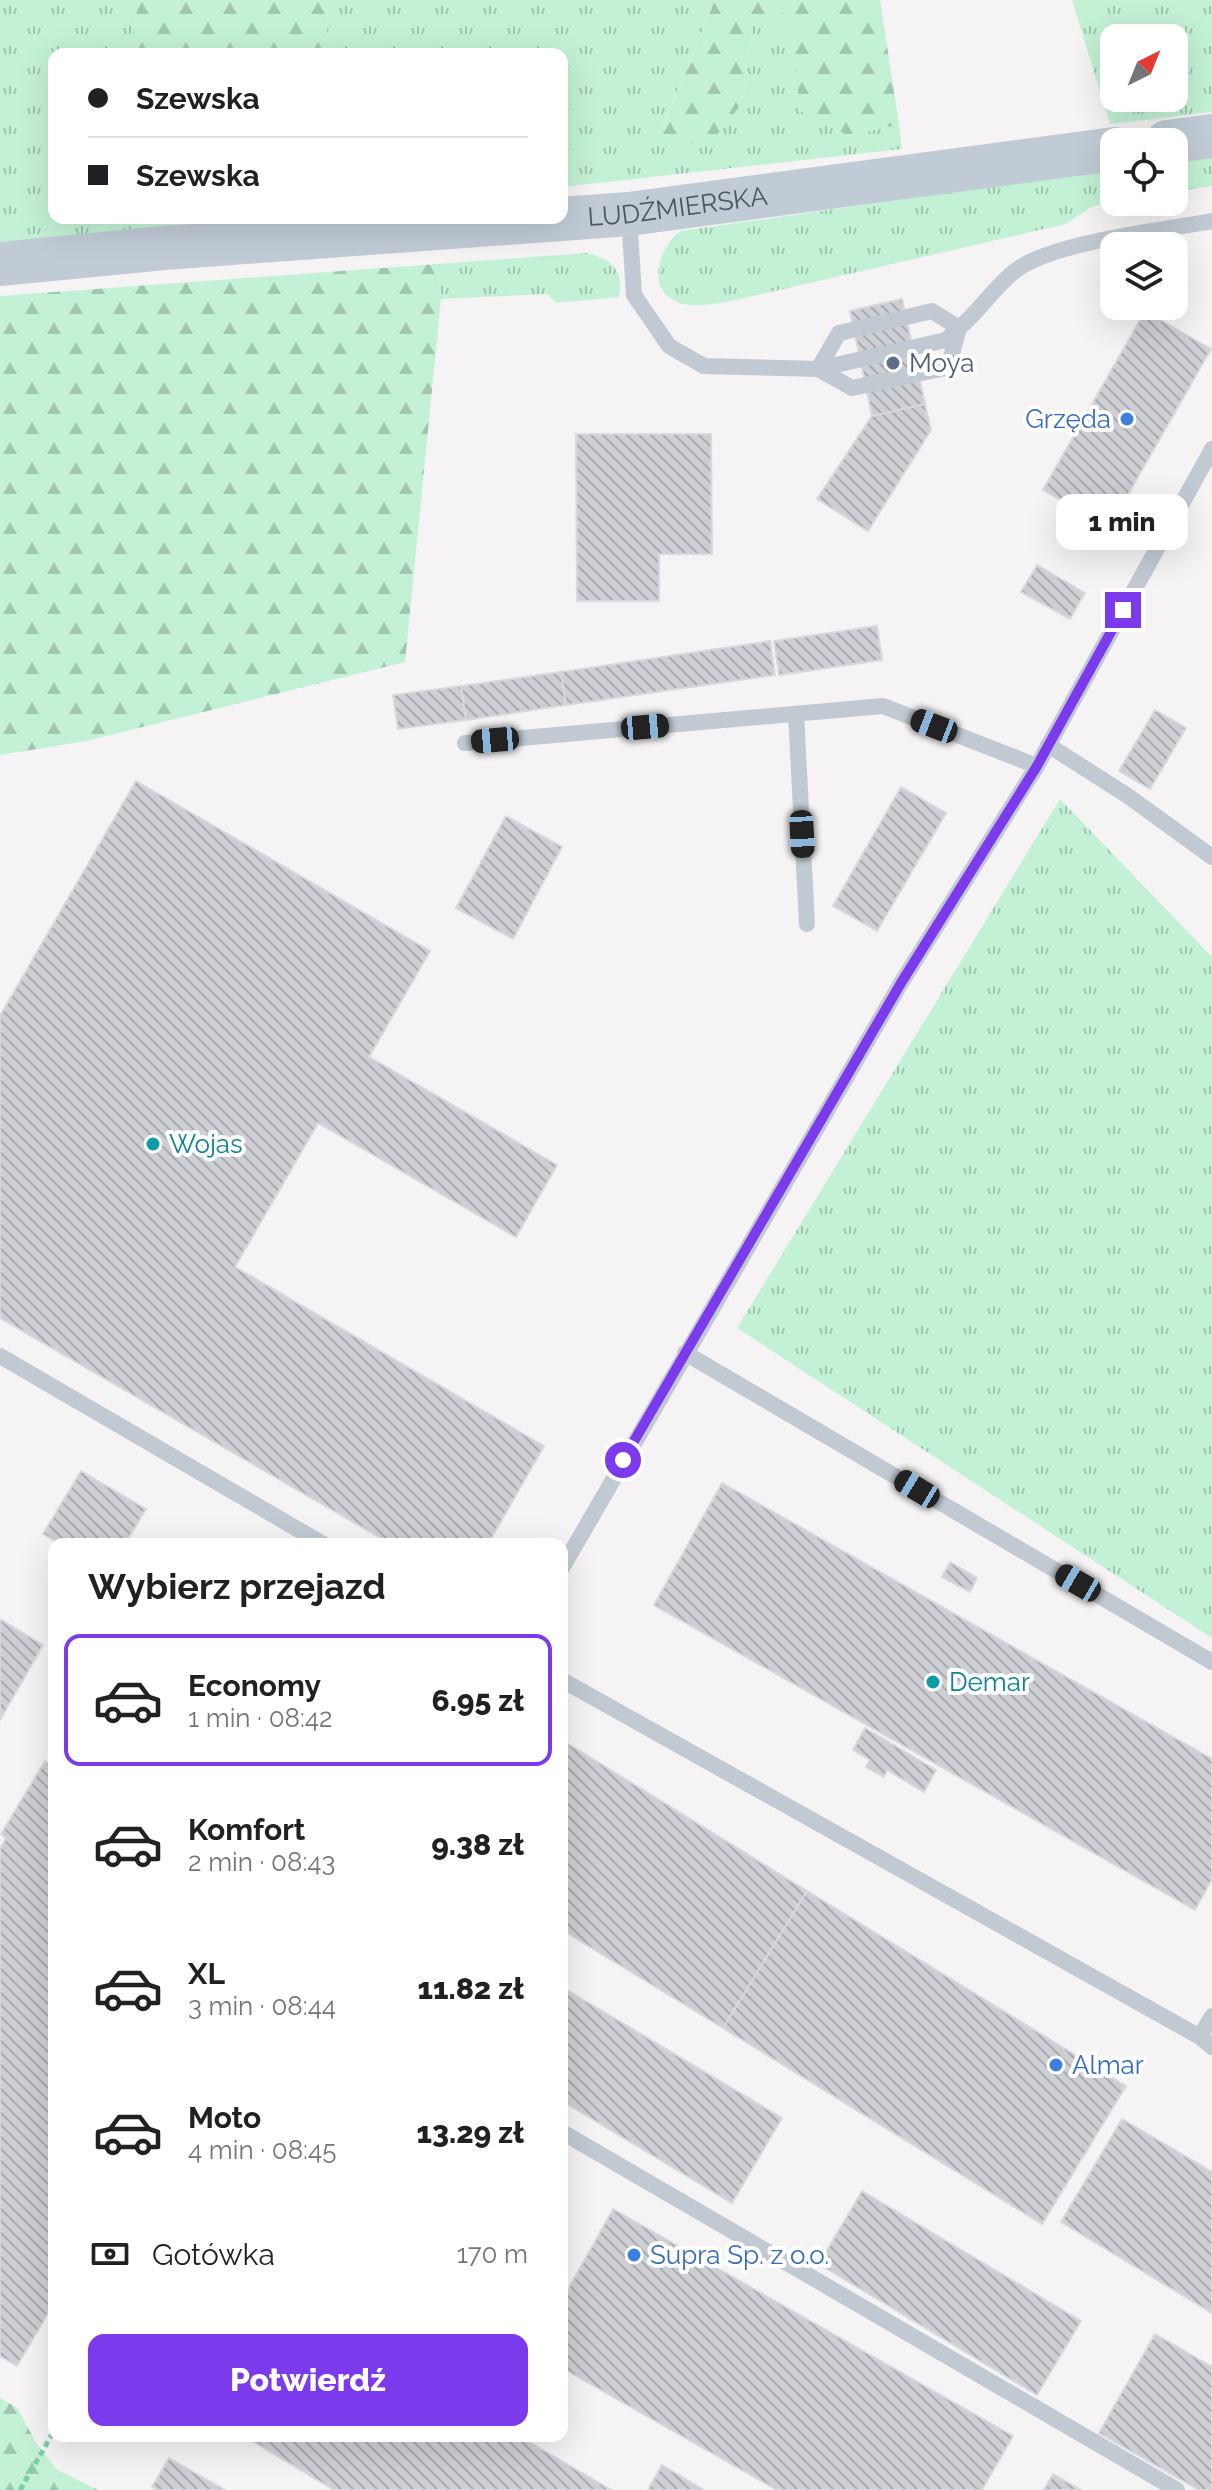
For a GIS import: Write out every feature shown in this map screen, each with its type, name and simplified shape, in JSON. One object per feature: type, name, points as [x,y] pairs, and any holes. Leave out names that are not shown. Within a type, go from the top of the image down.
[{"type":"main road","points":[[1188,139],[1212,136]]},
{"type":"main road","name":"LUDŹMIERSKA","points":[[568,218],[629,214],[1100,151]]},
{"type":"main road","name":"LUDŹMIERSKA","points":[[0,264],[164,248],[492,224]]},
{"type":"lane","points":[[629,214],[634,295],[669,346],[704,366],[818,369],[946,340],[975,315],[1017,269],[1059,250],[1212,221]]},
{"type":"lane","points":[[818,369],[839,333],[932,311],[959,328]]},
{"type":"lane","points":[[818,369],[852,388],[945,368],[949,365],[959,328]]},
{"type":"lane","points":[[568,1558],[901,983],[1037,766],[1212,449]]},
{"type":"lane","points":[[465,743],[883,706],[1037,766]]},
{"type":"lane","points":[[796,714],[807,924]]},
{"type":"lane","points":[[1048,745],[1128,796],[1212,857]]},
{"type":"lane","points":[[685,1353],[1212,1662]]},
{"type":"lane","points":[[0,1356],[313,1538]]},
{"type":"lane","points":[[568,1683],[1206,2042],[1212,2016]]},
{"type":"lane","points":[[568,2135],[1177,2490]]},
{"type":"path","points":[[20,2490],[48,2441]]},
{"type":"green space","points":[[0,0],[138,0],[133,48],[48,48],[48,224],[198,224],[0,243]]},
{"type":"green space","points":[[138,0],[326,0],[327,48],[133,48]]},
{"type":"green space","points":[[326,0],[715,0],[659,135],[743,102],[753,20],[792,10],[847,135],[899,125],[902,149],[568,186],[568,48],[327,48]]},
{"type":"green space","points":[[715,0],[880,0],[899,125],[847,135],[800,111],[791,11],[753,20],[743,102],[707,147],[659,136]]},
{"type":"green space","points":[[1072,0],[1212,0],[1212,112],[1110,124],[1106,112],[1188,112],[1188,24],[1100,24],[1100,91]]},
{"type":"green space","points":[[1212,155],[1212,186],[1188,190],[1188,158]]},
{"type":"green space","points":[[1100,171],[1100,205],[1091,207],[1066,224],[727,302],[683,304],[663,291],[659,283],[660,263],[668,244],[681,231]]},
{"type":"green space","points":[[587,253],[614,267],[620,279],[619,297],[556,303],[548,294],[441,299],[437,264]]},
{"type":"green space","points":[[437,264],[441,299],[405,662],[86,741],[0,755],[0,296]]},
{"type":"green space","points":[[1060,799],[1212,957],[1212,1638],[737,1328]]},
{"type":"green space","points":[[0,2398],[17,2408],[37,2444],[56,2469],[98,2490],[0,2490]]},
{"type":"building","points":[[902,299],[925,404],[872,416],[850,311]]},
{"type":"building","name":"Grzęda","points":[[1140,320],[1161,320],[1211,349],[1109,528],[1043,490]]},
{"type":"building","points":[[925,404],[931,430],[868,531],[817,499],[872,416]]},
{"type":"building","points":[[576,434],[711,434],[712,554],[659,554],[659,601],[577,601]]},
{"type":"building","points":[[1037,565],[1085,593],[1070,619],[1021,592]]},
{"type":"building","points":[[877,626],[882,660],[779,675],[774,641]]},
{"type":"building","points":[[770,641],[775,675],[566,705],[561,672]]},
{"type":"building","points":[[561,672],[566,705],[466,720],[461,686]]},
{"type":"building","points":[[461,686],[466,720],[398,729],[393,695]]},
{"type":"building","points":[[1155,710],[1186,728],[1150,789],[1119,771]]},
{"type":"building","name":"Wojas","points":[[136,781],[430,951],[369,1057],[557,1165],[516,1237],[318,1123],[235,1267],[544,1446],[491,1538],[381,1538],[0,1318],[0,1016]]},
{"type":"building","points":[[901,787],[946,813],[877,931],[833,906]]},
{"type":"building","points":[[506,816],[562,847],[513,939],[456,908]]},
{"type":"building","points":[[81,1471],[146,1509],[129,1538],[50,1538],[43,1534]]},
{"type":"building","name":"Demar","points":[[722,1483],[1212,1759],[1212,1879],[1195,1910],[654,1605]]},
{"type":"building","points":[[950,1562],[977,1578],[970,1592],[942,1577]]},
{"type":"building","points":[[0,1619],[43,1645],[0,1720]]},
{"type":"building","points":[[865,1728],[936,1770],[924,1792],[887,1770],[884,1777],[866,1767],[870,1760],[853,1750]]},
{"type":"building","points":[[568,1744],[807,1891],[723,2028],[568,1934]]},
{"type":"building","points":[[45,1761],[48,1763],[48,2313],[17,2366],[0,2356],[0,1849],[6,1838],[1,1834]]},
{"type":"building","points":[[807,1891],[1126,2086],[1042,2224],[723,2028]]},
{"type":"building","points":[[568,1991],[782,2118],[732,2203],[568,2105]]},
{"type":"building","points":[[1122,2119],[1212,2172],[1212,2313],[1061,2222]]},
{"type":"building","points":[[862,2191],[1081,2321],[1037,2395],[819,2264]]},
{"type":"building","points":[[613,2209],[1013,2436],[982,2490],[777,2490],[568,2371],[568,2289]]},
{"type":"building","points":[[1155,2334],[1212,2367],[1212,2490],[1199,2490],[1099,2433]]},
{"type":"building","points":[[254,2442],[529,2442],[611,2490],[334,2490]]},
{"type":"building","points":[[169,2458],[225,2490],[157,2490],[152,2487]]},
{"type":"building","points":[[662,2465],[704,2490],[648,2490]]},
{"type":"building","points":[[1053,2474],[1081,2490],[1044,2490]]},
{"type":"place","name":"Moya","points":[[893,363]]},
{"type":"place","name":"Grzęda","points":[[1127,419]]},
{"type":"place","name":"Wojas","points":[[153,1144]]},
{"type":"place","name":"Demar","points":[[933,1682]]},
{"type":"place","name":"Almar","points":[[1056,2065]]},
{"type":"place","name":"Supra Sp. z o.o.","points":[[634,2255]]},
{"type":"route","points":[[623,1460],[901,983],[1037,766],[1123,610]]}]
